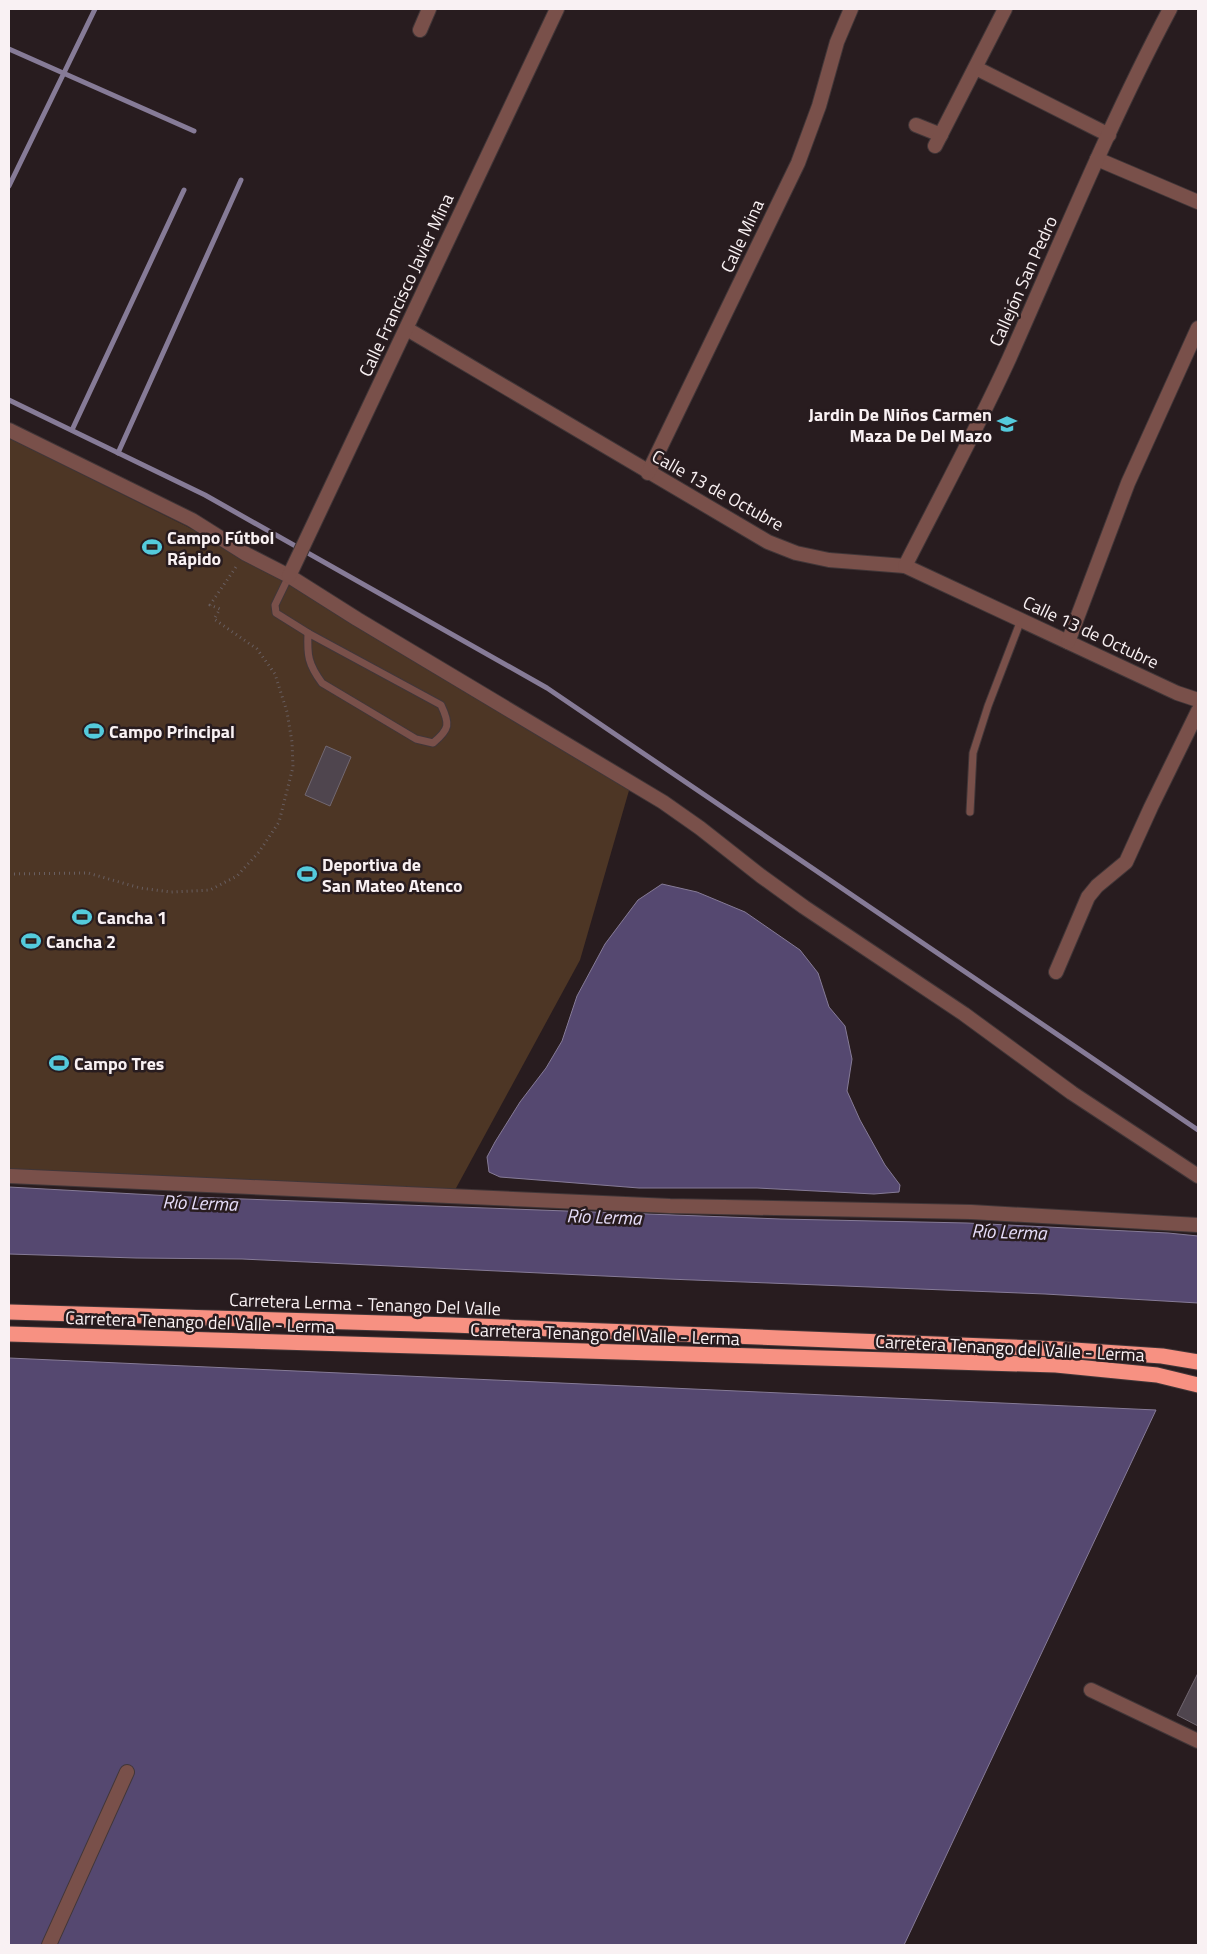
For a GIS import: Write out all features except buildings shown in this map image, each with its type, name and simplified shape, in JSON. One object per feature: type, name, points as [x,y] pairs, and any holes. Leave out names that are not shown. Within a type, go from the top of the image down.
[{"type":"highway","name":"Carretera Lerma - Tenango Del Valle","points":[[9,1312],[452,1325],[1039,1348],[1162,1356],[1198,1362]]},
{"type":"highway","name":"Carretera Tenango del Valle - Lerma","points":[[9,1334],[1056,1366],[1157,1374],[1198,1385]]},
{"type":"street","points":[[420,30],[429,9]]},
{"type":"street","name":"Calle Francisco Javier Mina","points":[[289,576],[557,9]]},
{"type":"street","name":"Calle Mina","points":[[648,473],[798,163],[837,42],[851,9]]},
{"type":"street","points":[[916,125],[938,141],[1005,9]]},
{"type":"street","name":"Callejón San Pedro","points":[[905,566],[1008,360],[1097,159],[1146,54],[1170,9]]},
{"type":"street","points":[[976,68],[1109,135]]},
{"type":"street","points":[[1097,159],[1198,202]]},
{"type":"street","points":[[1068,642],[1128,483],[1198,328]]},
{"type":"street","name":"Calle 13 de Octubre","points":[[407,329],[648,473],[768,542],[796,553],[829,560],[905,566],[1177,693],[1198,700]]},
{"type":"street","points":[[9,430],[115,480],[192,520],[246,554],[289,576],[357,619],[663,802],[700,828],[761,876],[964,1014],[1072,1093],[1198,1176]]},
{"type":"street","points":[[1056,972],[1088,897],[1126,862],[1150,807],[1198,712]]},
{"type":"street","points":[[9,1176],[670,1206],[971,1212],[1198,1225]]},
{"type":"street","points":[[1091,1690],[1198,1741]]},
{"type":"street","points":[[49,1945],[127,1772]]},
{"type":"lane","points":[[289,576],[275,605],[276,613],[308,633],[442,705],[448,720],[444,734],[433,743],[416,739],[322,683],[312,670],[308,651],[308,633]]},
{"type":"lane","points":[[970,812],[974,753],[988,706],[1021,620]]},
{"type":"path","points":[[9,874],[88,873],[140,888],[171,892],[210,890],[237,876],[259,852],[279,822],[293,768],[292,742],[287,712],[274,674],[257,649],[214,619],[220,609],[210,605],[246,554]]},
{"type":"shaded area","name":"Deportiva de San Mateo Atenco","points":[[9,438],[214,540],[630,787],[580,960],[455,1190],[9,1171]]},
{"type":"water","points":[[662,884],[697,892],[745,912],[800,950],[818,973],[829,1007],[845,1026],[852,1059],[847,1091],[860,1120],[885,1165],[900,1185],[899,1192],[874,1194],[757,1188],[639,1188],[500,1177],[489,1172],[487,1157],[520,1102],[546,1068],[562,1041],[577,996],[605,944],[638,900]]},
{"type":"water","name":"Río Lerma","points":[[9,1187],[190,1197],[781,1219],[967,1223],[1168,1233],[1198,1236],[1198,1303],[1045,1294],[242,1259],[9,1254]]},
{"type":"water","points":[[9,1358],[1156,1410],[904,1945],[9,1945]]},
{"type":"waterway","points":[[9,186],[95,9]]},
{"type":"waterway","points":[[9,49],[194,131]]},
{"type":"waterway","points":[[118,453],[241,180]]},
{"type":"waterway","points":[[72,430],[184,190]]},
{"type":"waterway","points":[[9,400],[205,495],[547,688],[1198,1130]]},
{"type":"place","name":"Jardin De Niños Carmen Maza De Del Mazo","points":[[1007,424]]},
{"type":"place","name":"Campo Fútbol Rápido","points":[[152,547]]},
{"type":"place","name":"Campo Principal","points":[[94,731]]},
{"type":"place","name":"Deportiva de San Mateo Atenco","points":[[307,874]]},
{"type":"place","name":"Cancha 1","points":[[82,917]]},
{"type":"place","name":"Cancha 2","points":[[31,941]]},
{"type":"place","name":"Campo Tres","points":[[59,1063]]}]
